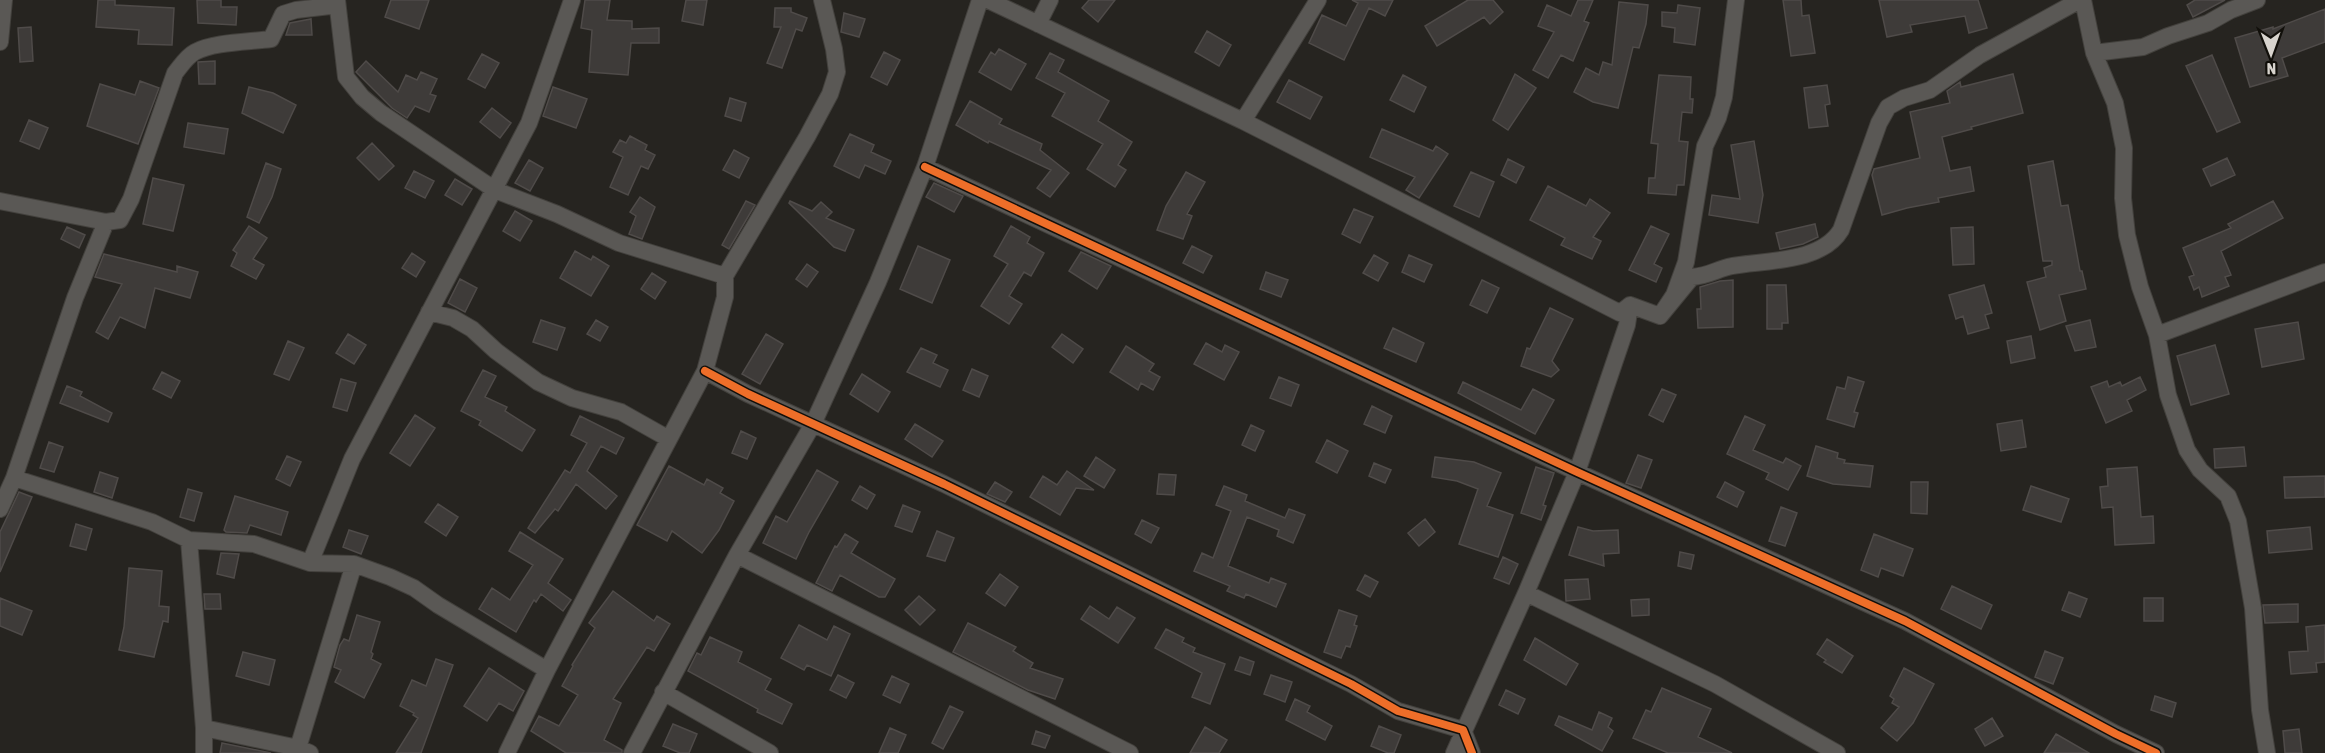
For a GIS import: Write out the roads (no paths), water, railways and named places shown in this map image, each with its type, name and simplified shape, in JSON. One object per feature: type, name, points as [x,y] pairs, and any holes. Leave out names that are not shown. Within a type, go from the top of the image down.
[{"type":"street","points":[[0,42],[4,0]]},
{"type":"street","points":[[0,201],[106,222],[120,220],[131,200],[175,73],[186,59],[195,52],[207,48],[271,39],[283,14],[330,6],[330,0]]},
{"type":"street","points":[[337,0],[346,77],[362,97],[381,113],[495,190],[557,214],[619,243],[725,276]]},
{"type":"street","points":[[310,563],[352,459],[530,123],[572,0]]},
{"type":"street","points":[[507,753],[547,670],[705,371],[725,297],[725,276],[830,94],[837,72],[822,0]]},
{"type":"street","points":[[632,753],[737,555],[813,424],[878,282],[925,167],[980,0]]},
{"type":"street","points":[[988,0],[1243,121],[1620,313],[1630,304]]},
{"type":"street","points":[[1038,24],[1050,0]]},
{"type":"street","points":[[1243,121],[1318,0]]},
{"type":"street","points":[[1660,316],[1674,295],[1686,262],[1705,146],[1718,118],[1724,97],[1736,0]]},
{"type":"street","points":[[1660,316],[1692,277],[1706,276],[1731,267],[1779,262],[1821,248],[1834,240],[1840,230],[1879,123],[1888,107],[1904,98],[1930,90],[1980,55],[2082,0],[2094,53],[2115,103],[2124,148],[2123,198],[2127,235],[2140,287],[2157,335],[2168,395],[2187,450],[2200,471],[2228,496],[2238,521],[2253,608],[2260,710],[2267,753]]},
{"type":"street","points":[[2094,53],[2143,47],[2208,23],[2231,10],[2258,0]]},
{"type":"street","points":[[925,167],[1577,472],[1905,621],[2116,734],[2156,753]]},
{"type":"street","points":[[0,509],[14,478],[75,298],[106,222]]},
{"type":"street","points":[[2157,335],[2325,272]]},
{"type":"street","points":[[1630,304],[1660,316]]},
{"type":"street","points":[[1454,753],[1577,472],[1627,325],[1630,304]]},
{"type":"street","points":[[429,312],[453,318],[471,329],[538,382],[572,398],[621,412],[669,439]]},
{"type":"street","points":[[705,371],[748,394],[964,494],[1351,684],[1398,711],[1463,730]]},
{"type":"street","points":[[14,478],[152,522],[189,540],[254,544],[310,563],[354,564],[414,588],[438,605],[547,670]]},
{"type":"street","points":[[189,540],[204,753]]},
{"type":"street","points":[[737,555],[1130,753]]},
{"type":"street","points":[[204,728],[304,751],[354,564]]},
{"type":"street","points":[[1526,593],[1715,684],[1837,753]]},
{"type":"street","points":[[663,692],[770,753]]},
{"type":"street","points":[[1463,730],[1473,753]]}]
